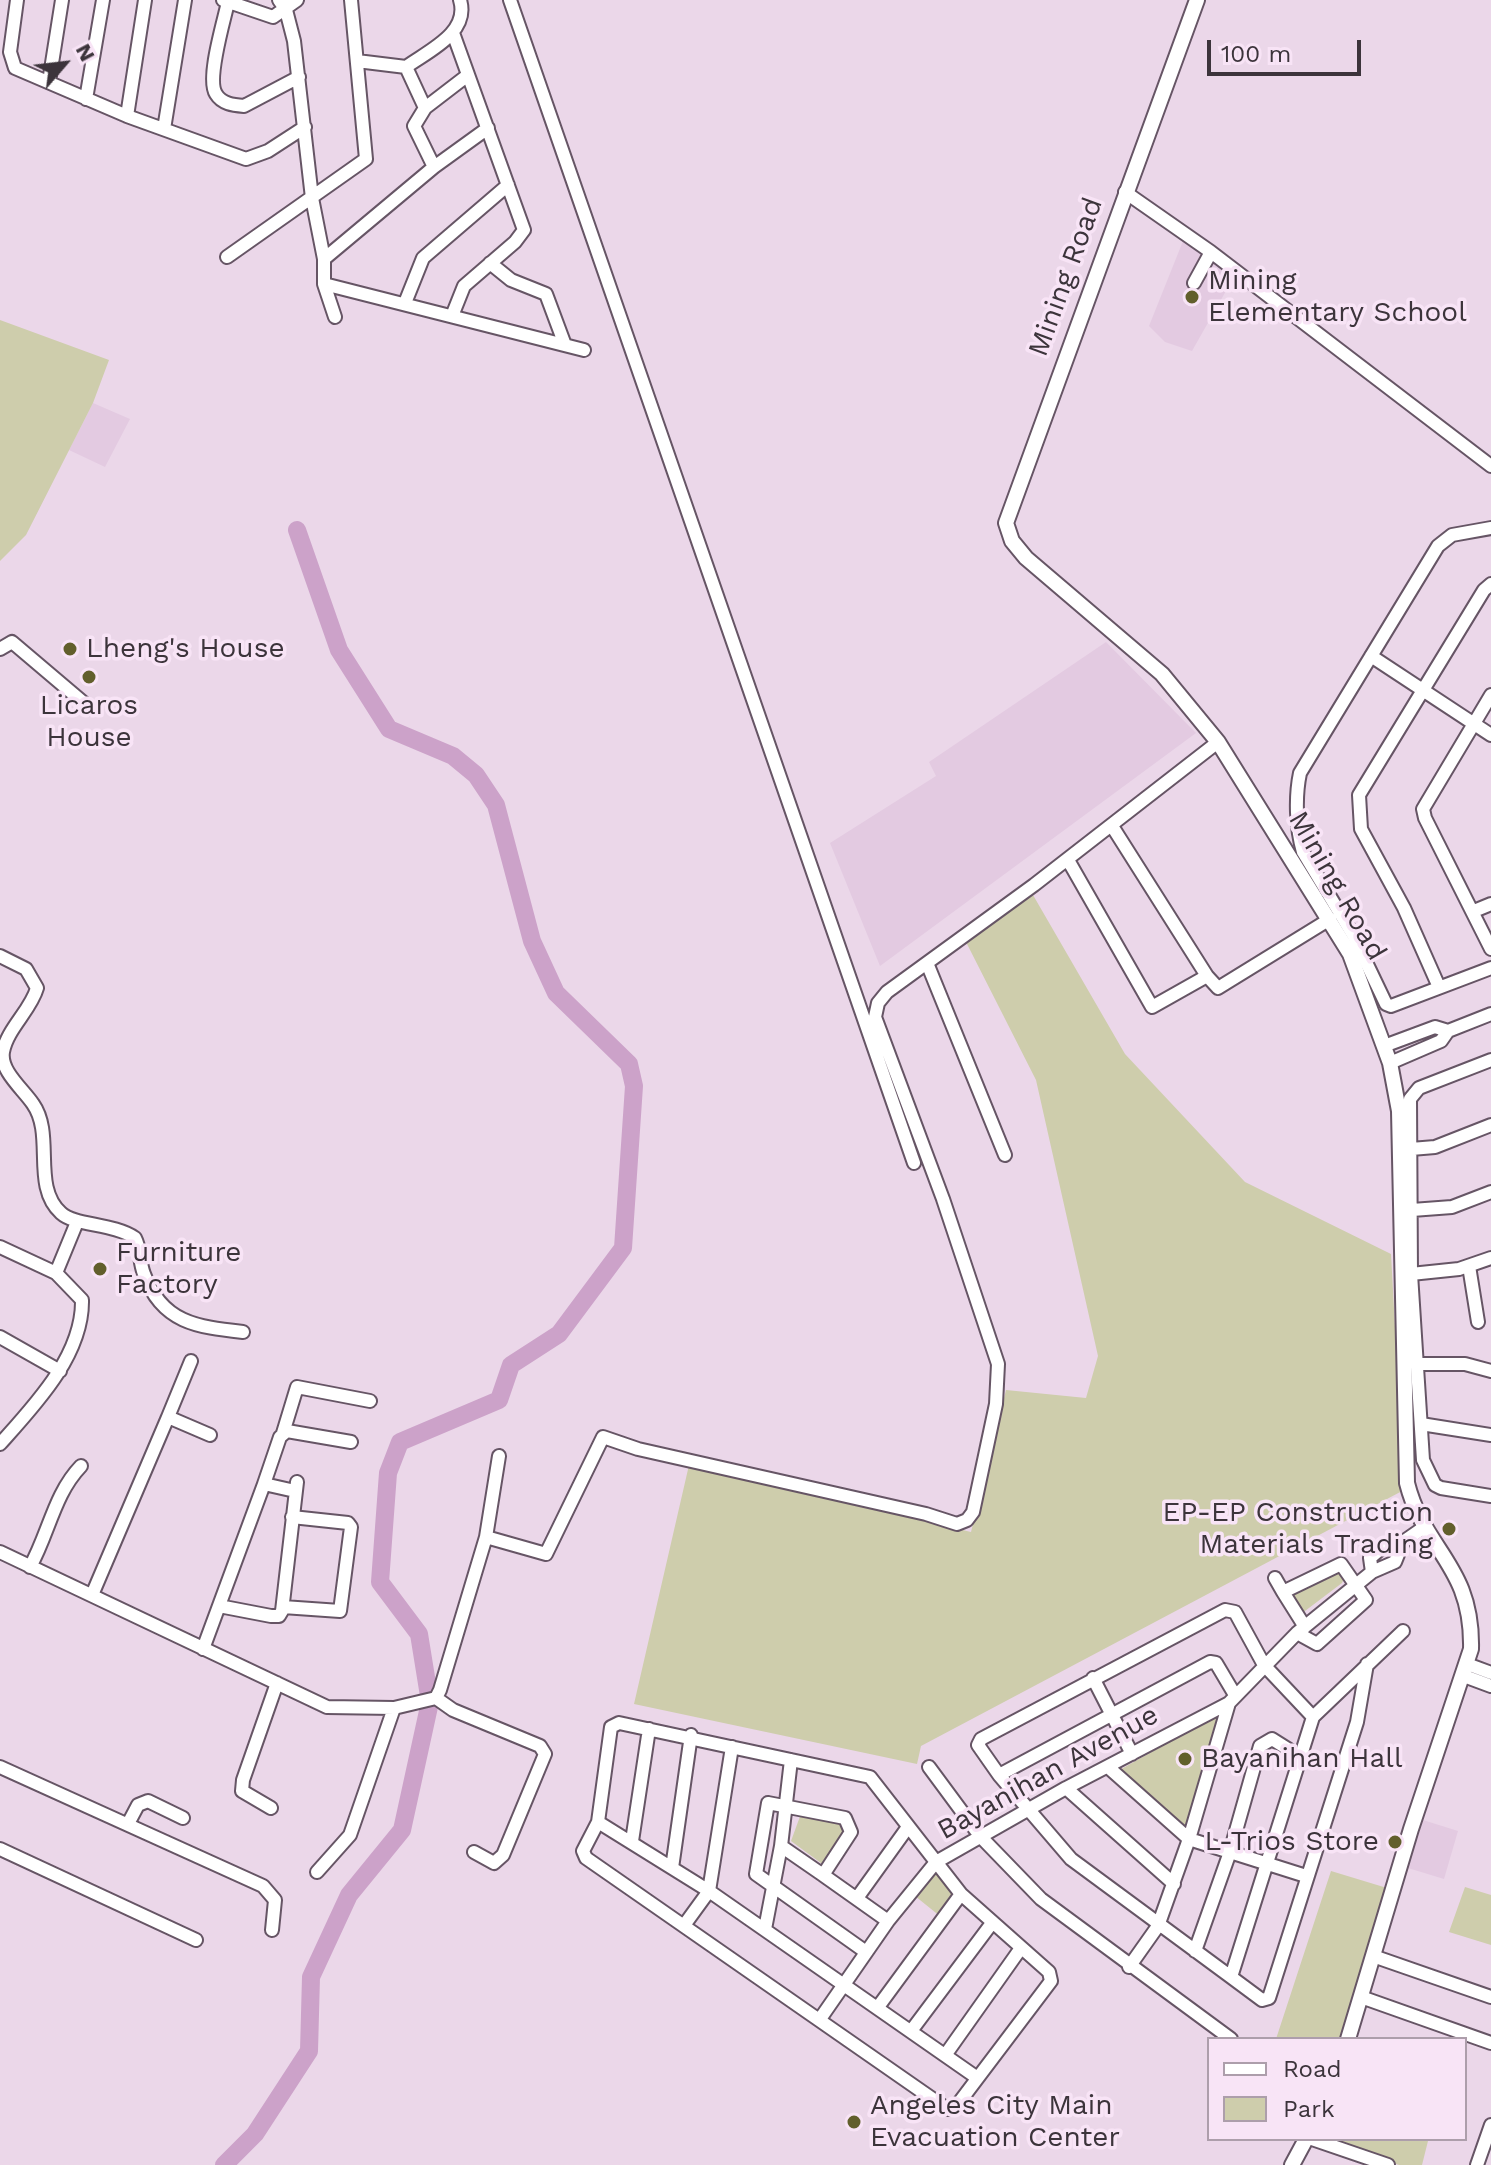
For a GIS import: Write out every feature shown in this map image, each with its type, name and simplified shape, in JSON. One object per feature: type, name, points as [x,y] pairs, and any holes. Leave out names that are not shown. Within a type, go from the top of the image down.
[{"type":"street","points":[[17,0],[10,61],[15,68],[127,116],[246,159],[268,151],[305,127]]},
{"type":"street","points":[[49,82],[62,0]]},
{"type":"street","points":[[86,99],[103,0]]},
{"type":"street","points":[[127,116],[145,0]]},
{"type":"street","points":[[164,129],[185,0]]},
{"type":"street","points":[[297,0],[282,5],[273,17],[226,1],[213,76],[216,95],[231,104],[244,106],[299,77]]},
{"type":"street","points":[[227,257],[366,159],[351,0]]},
{"type":"street","points":[[357,61],[406,67],[453,33],[463,13],[460,0]]},
{"type":"street","points":[[510,0],[914,1163]]},
{"type":"street","name":"Mining Road","points":[[1197,0],[1010,507],[1008,532],[1026,558],[1162,674],[1218,742],[1350,954],[1390,1063],[1399,1111],[1405,1467],[1410,1496],[1463,1589],[1471,1629],[1466,1670],[1411,1829],[1349,2037]]},
{"type":"street","points":[[282,5],[299,77],[312,198],[324,259],[324,284],[335,317]]},
{"type":"street","points":[[452,316],[464,286],[523,233],[453,33]]},
{"type":"street","points":[[406,67],[425,108]]},
{"type":"street","points":[[434,167],[414,126],[425,108],[468,75]]},
{"type":"street","points":[[324,259],[434,167],[488,128]]},
{"type":"street","points":[[405,303],[423,258],[508,185]]},
{"type":"street","points":[[1125,192],[1211,252],[1491,466]]},
{"type":"street","points":[[1194,283],[1211,252]]},
{"type":"street","points":[[490,263],[511,280],[546,294],[565,345]]},
{"type":"street","points":[[324,284],[584,350]]},
{"type":"street","points":[[1491,528],[1452,535],[1438,546],[1300,773],[1299,838],[1303,852],[1353,935],[1386,1004],[1391,1006],[1491,968]]},
{"type":"street","points":[[1439,987],[1404,908],[1361,829],[1359,795],[1484,590],[1491,584]]},
{"type":"street","points":[[0,649],[12,642],[91,709]]},
{"type":"street","points":[[1371,656],[1491,735]]},
{"type":"street","points":[[1491,695],[1423,809],[1491,949]]},
{"type":"street","points":[[486,1537],[546,1554],[603,1437],[638,1449],[957,1524],[967,1520],[973,1512],[1000,1374],[943,1199],[875,1017],[878,1003],[887,992],[1068,860],[1218,742]]},
{"type":"street","points":[[1112,826],[1213,986],[1224,986],[1330,919]]},
{"type":"street","points":[[1068,860],[1152,1007],[1207,976]]},
{"type":"street","points":[[1474,911],[1491,904]]},
{"type":"street","points":[[0,956],[26,969],[36,981],[36,994],[5,1045],[3,1059],[7,1072],[41,1121],[51,1201],[58,1211],[77,1222],[99,1223],[135,1238],[143,1273],[170,1314],[181,1321],[243,1332]]},
{"type":"street","points":[[927,963],[1005,1155]]},
{"type":"street","points":[[861,1004],[878,1003]]},
{"type":"street","points":[[1390,1063],[1441,1041],[1448,1031],[1491,1014]]},
{"type":"street","points":[[1384,1046],[1435,1027],[1448,1031]]},
{"type":"street","points":[[1409,1037],[1415,1052]]},
{"type":"street","points":[[1491,1060],[1413,1092],[1411,1149],[1411,1274],[1423,1460],[1435,1485],[1491,1496]]},
{"type":"street","points":[[1411,1149],[1435,1147],[1491,1125]]},
{"type":"street","points":[[1412,1210],[1452,1207],[1491,1192]]},
{"type":"street","points":[[56,1273],[77,1222]]},
{"type":"street","points":[[0,1247],[56,1273],[82,1300],[82,1314],[60,1371],[2,1439]]},
{"type":"street","points":[[1411,1274],[1469,1266],[1491,1258]]},
{"type":"street","points":[[1469,1266],[1484,1309],[1478,1322]]},
{"type":"street","points":[[0,1337],[60,1371]]},
{"type":"street","points":[[92,1595],[191,1361]]},
{"type":"street","points":[[1418,1364],[1465,1364],[1491,1371]]},
{"type":"street","points":[[203,1649],[297,1387],[370,1401]]},
{"type":"street","points":[[168,1417],[210,1435]]},
{"type":"street","points":[[1421,1424],[1491,1435]]},
{"type":"street","points":[[283,1433],[291,1430],[351,1442]]},
{"type":"street","points":[[430,1699],[486,1537],[499,1456]]},
{"type":"street","points":[[30,1567],[47,1537],[55,1505],[67,1480],[81,1466]]},
{"type":"street","points":[[219,1606],[279,1616],[283,1607],[296,1486],[264,1484]]},
{"type":"street","points":[[283,1607],[340,1611],[350,1540],[351,1527],[348,1523],[292,1517]]},
{"type":"street","points":[[1372,1572],[1370,1558],[1374,1553],[1403,1542],[1426,1526]]},
{"type":"street","points":[[1129,1967],[1158,1926],[1189,1839],[1232,1699],[1301,1630],[1372,1572],[1395,1562],[1403,1542]]},
{"type":"street","points":[[0,1552],[327,1707],[394,1708],[430,1699],[540,1746],[545,1754],[503,1855],[494,1863],[474,1852]]},
{"type":"street","points":[[1275,1578],[1301,1630],[1317,1644],[1366,1600],[1339,1563],[1283,1592]]},
{"type":"street","points":[[1313,1717],[1264,1665],[1230,1609],[1093,1678],[981,1739],[978,1745],[999,1775],[1071,1859],[1262,2000],[1269,1998],[1357,1722],[1367,1664]]},
{"type":"street","points":[[1231,1977],[1313,1717],[1403,1631]]},
{"type":"street","points":[[999,1775],[1213,1661],[1232,1699]]},
{"type":"street","points":[[1466,1670],[1491,1673]]},
{"type":"street","points":[[1466,1670],[1491,1686]]},
{"type":"street","points":[[1093,1678],[1132,1754]]},
{"type":"street","points":[[271,1808],[242,1791],[243,1780],[277,1683]]},
{"type":"street","name":"Bayanihan Avenue","points":[[820,2019],[888,1921],[936,1862],[1027,1809],[1232,1699]]},
{"type":"street","points":[[317,1872],[350,1835],[394,1708]]},
{"type":"street","points":[[619,1723],[691,1735],[870,1777],[961,1894],[1049,1972],[1051,1981],[955,2108],[947,2109],[586,1858],[583,1851],[598,1822],[611,1727],[619,1723]]},
{"type":"street","points":[[632,1841],[649,1729]]},
{"type":"street","points":[[672,1868],[691,1735]]},
{"type":"street","points":[[1195,1951],[1230,1852],[1260,1746],[1272,1739],[1299,1756]]},
{"type":"street","points":[[685,1924],[709,1891],[732,1747]]},
{"type":"street","points":[[765,1929],[781,1846],[791,1760]]},
{"type":"street","points":[[0,1767],[129,1822],[198,1859],[263,1886],[275,1900],[272,1930]]},
{"type":"street","points":[[929,1767],[980,1836],[1041,1899],[1129,1967],[1228,2037]]},
{"type":"street","points":[[1108,1767],[1189,1839],[1306,1876]]},
{"type":"street","points":[[1066,1788],[1174,1884]]},
{"type":"street","points":[[129,1822],[138,1805],[148,1801],[183,1818]]},
{"type":"street","points":[[823,1875],[851,1832],[845,1818],[786,1805],[767,1805],[755,1871],[757,1877],[866,1952]]},
{"type":"street","points":[[598,1822],[709,1891],[976,2077]]},
{"type":"street","points":[[857,1898],[908,1827]]},
{"type":"street","points":[[781,1846],[888,1921]]},
{"type":"street","points":[[0,1849],[196,1940]]},
{"type":"street","points":[[878,2007],[961,1894]]},
{"type":"street","points":[[911,2031],[992,1923]]},
{"type":"street","points":[[946,2054],[1021,1948]]},
{"type":"street","points":[[1373,1956],[1491,1997]]},
{"type":"street","points":[[1361,1997],[1491,2043]]},
{"type":"street","points":[[1477,2165],[1491,2125]]},
{"type":"street","points":[[1292,2165],[1308,2141]]},
{"type":"street","points":[[1315,2141],[1388,2165]]},
{"type":"shaded area","name":"Mining Elementary School","points":[[1185,236],[1235,275],[1192,351],[1165,342],[1149,326]]},
{"type":"shaded area","points":[[93,403],[130,419],[105,467],[69,450]]},
{"type":"shaded area","points":[[1106,642],[1196,733],[880,966],[830,843],[936,776],[929,762]]},
{"type":"shaded area","points":[[1423,1820],[1458,1831],[1444,1879],[1408,1868]]},
{"type":"green space","points":[[0,320],[109,360],[93,403],[26,535],[0,561]]},
{"type":"green space","points":[[1033,895],[1125,1054],[1245,1182],[1391,1254],[1404,1490],[921,1746],[917,1764],[634,1704],[689,1465],[971,1532],[1006,1390],[1086,1398],[1098,1356],[1036,1080],[966,942]]},
{"type":"green space","points":[[1339,1564],[1345,1576],[1342,1583],[1301,1614],[1289,1594]]},
{"type":"green space","points":[[1222,1712],[1185,1833],[1116,1772]]},
{"type":"green space","points":[[802,1811],[849,1825],[825,1866],[791,1841]]},
{"type":"green space","points":[[939,1869],[958,1893],[941,1917],[915,1896]]},
{"type":"green space","points":[[1331,1871],[1387,1888],[1344,2037],[1277,2037]]},
{"type":"green space","points":[[1465,1887],[1491,1895],[1491,1945],[1449,1932]]},
{"type":"green space","points":[[1333,2141],[1428,2141],[1422,2165],[1399,2165]]},
{"type":"waterway","points":[[224,2165],[255,2134],[309,2051],[311,1977],[349,1895],[402,1830],[430,1702],[419,1634],[380,1582],[388,1473],[400,1442],[499,1400],[511,1365],[559,1334],[623,1248],[634,1086],[629,1064],[556,993],[532,941],[496,805],[476,775],[453,756],[389,729],[339,650],[297,530]]},
{"type":"place","name":"Mining Elementary School","points":[[1192,297]]},
{"type":"place","name":"Lheng's House","points":[[70,649]]},
{"type":"place","name":"Licaros House","points":[[89,677]]},
{"type":"place","name":"Furniture Factory","points":[[100,1269]]},
{"type":"place","name":"EP-EP Construction Materials Trading","points":[[1449,1529]]},
{"type":"place","name":"Bayanihan Hall","points":[[1185,1759]]},
{"type":"place","name":"L-Trios Store","points":[[1395,1842]]},
{"type":"place","name":"Angeles City Main Evacuation Center","points":[[854,2122]]}]
